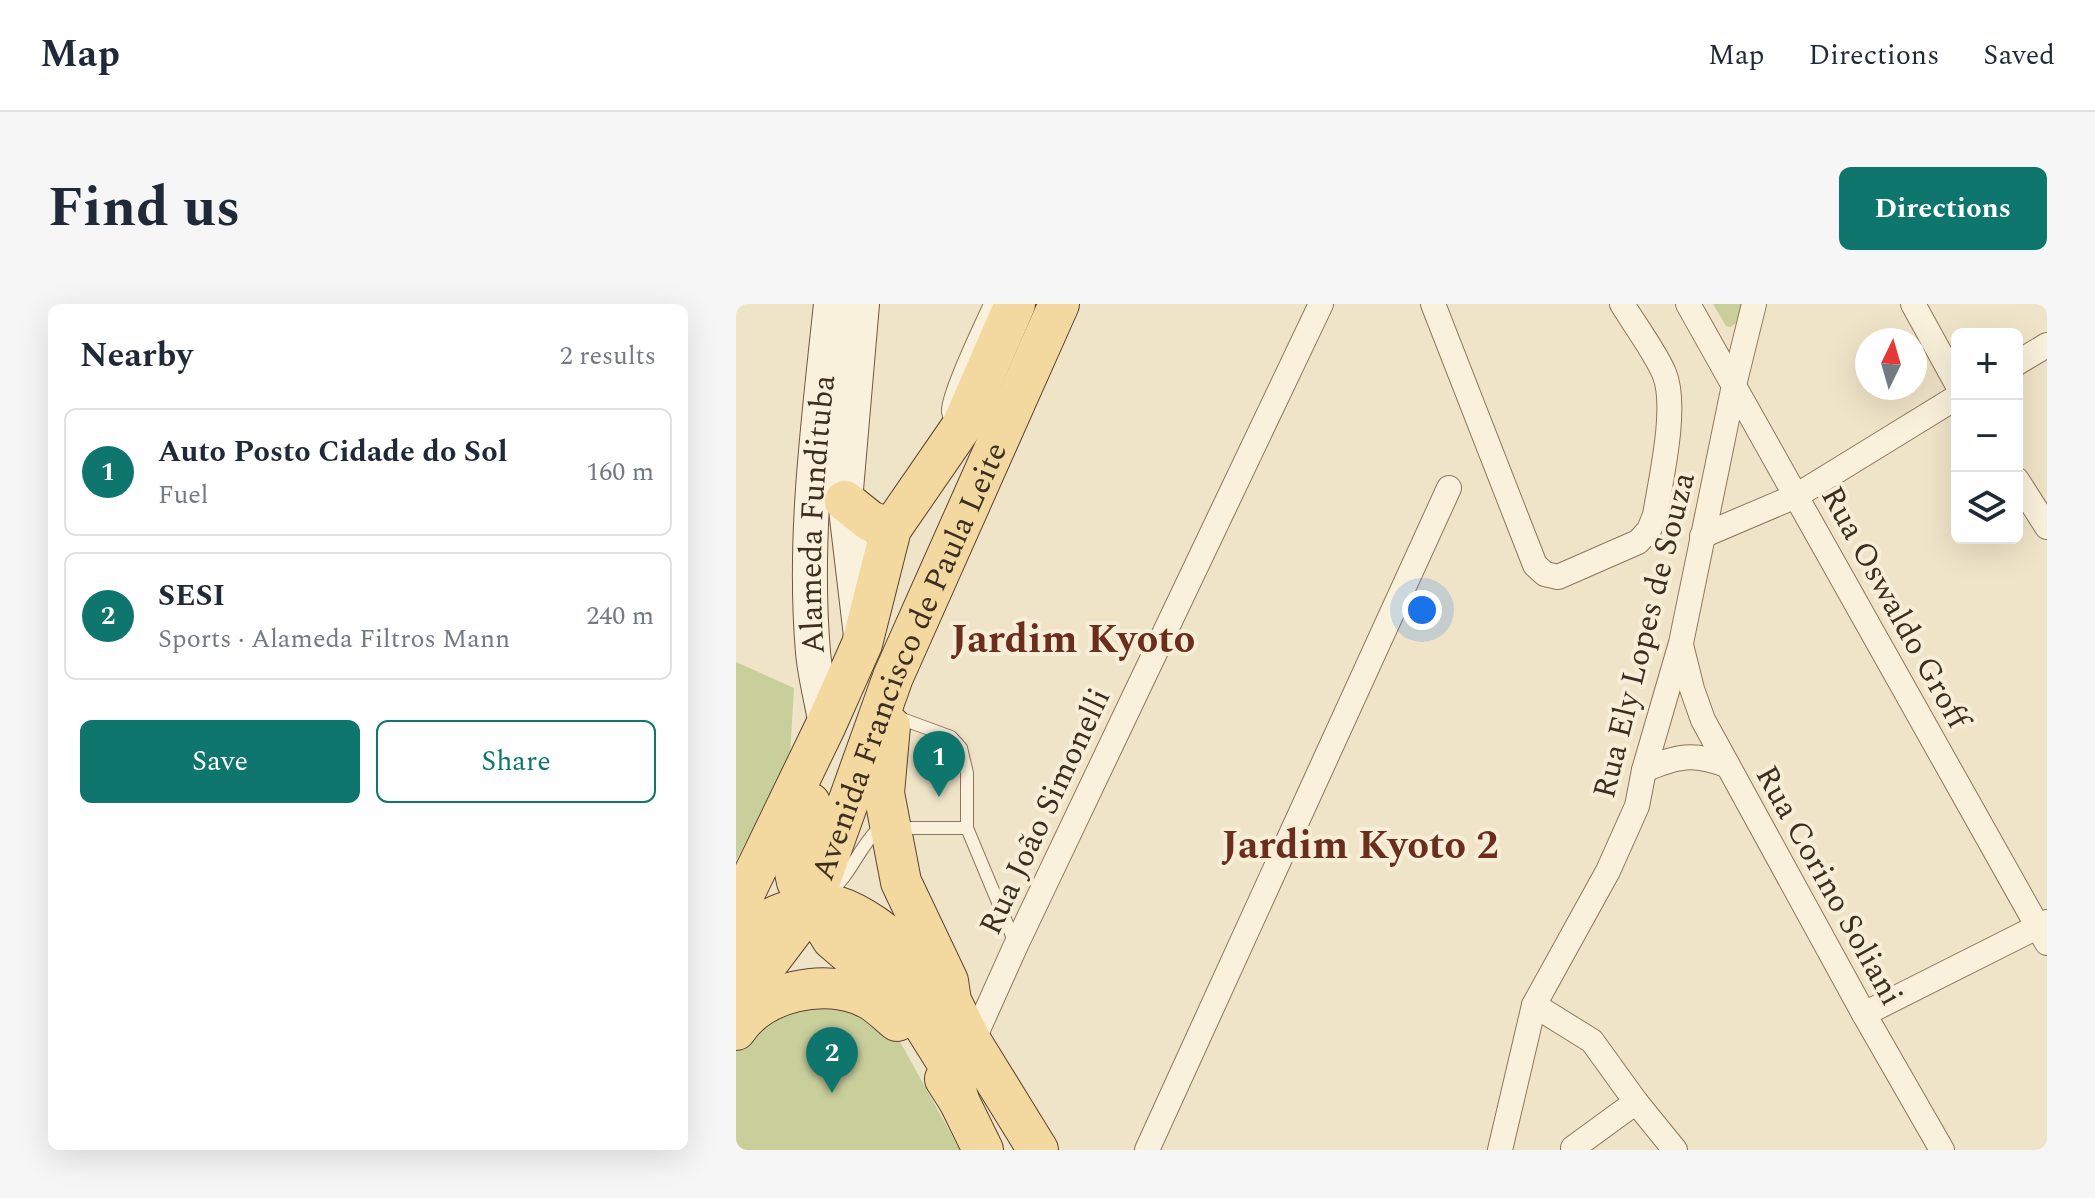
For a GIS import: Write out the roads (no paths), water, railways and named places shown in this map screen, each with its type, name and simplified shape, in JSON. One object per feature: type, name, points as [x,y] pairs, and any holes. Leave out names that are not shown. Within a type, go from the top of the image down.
[{"type":"main road","name":"Alameda Fundituba","points":[[826,725],[813,655],[810,563],[813,485],[831,304]]},
{"type":"main road","name":"Alameda Fundituba","points":[[862,304],[845,501],[862,644]]},
{"type":"main road","name":"Avenida Francisco de Paula Leite","points":[[736,911],[862,644],[891,529],[962,426],[1015,304]]},
{"type":"main road","name":"Avenida Francisco de Paula Leite","points":[[736,1005],[811,906],[892,696],[1050,307]]},
{"type":"main road","points":[[845,501],[870,521],[891,529]]},
{"type":"main road","points":[[892,696],[884,793],[901,882],[948,981],[951,1001],[972,1043],[1038,1150]]},
{"type":"main road","points":[[826,725],[829,749],[826,764],[798,836],[793,863],[797,882],[832,939],[918,1016],[950,1067],[959,1101]]},
{"type":"main road","points":[[736,957],[765,922],[783,913],[811,906],[833,905],[870,923],[909,956],[932,985],[951,1001]]},
{"type":"main road","points":[[736,1030],[762,1005],[804,988],[835,988],[867,998],[898,1022],[930,1056],[959,1101],[983,1150]]},
{"type":"street","name":"Rua João Simonelli","points":[[972,1043],[1321,304]]},
{"type":"street","points":[[1433,304],[1535,565],[1545,574],[1558,577],[1638,542],[1649,530],[1655,515],[1670,414],[1670,393],[1664,373],[1622,304]]},
{"type":"street","name":"Rua Oswaldo Groff","points":[[1688,304],[2044,931]]},
{"type":"street","name":"Rua Ely Lopes de Souza","points":[[1500,1150],[1534,1005],[1608,871],[1637,806],[1644,770],[1681,643],[1734,385],[1754,304]]},
{"type":"street","points":[[1913,304],[1951,373]]},
{"type":"street","points":[[2023,359],[2047,345]]},
{"type":"street","points":[[1702,536],[1796,496],[1952,400]]},
{"type":"street","points":[[1147,1150],[1449,488]]},
{"type":"street","points":[[2023,489],[2047,527]]},
{"type":"street","name":"Rua Corino Soliani","points":[[1681,643],[1703,720],[1942,1150]]},
{"type":"street","points":[[1644,770],[1685,757],[1705,757],[1728,766]]},
{"type":"street","points":[[1864,1014],[2044,931]]},
{"type":"street","points":[[1534,1005],[1592,1041],[1675,1150]]},
{"type":"street","points":[[1573,1148],[1636,1102]]},
{"type":"lane","points":[[962,426],[950,418],[948,404],[990,304]]},
{"type":"lane","points":[[892,696],[951,737],[961,748],[967,773],[967,828],[1016,945]]},
{"type":"lane","points":[[811,906],[841,884],[879,828],[967,828]]},
{"type":"place","name":"Auto Posto Cidade do Sol","points":[[939,797]]},
{"type":"place","name":"SESI","points":[[832,1093]]},
{"type":"district","name":"Jardim Kyoto","points":[[1073,638]]},
{"type":"district","name":"Jardim Kyoto 2","points":[[1360,844]]}]
